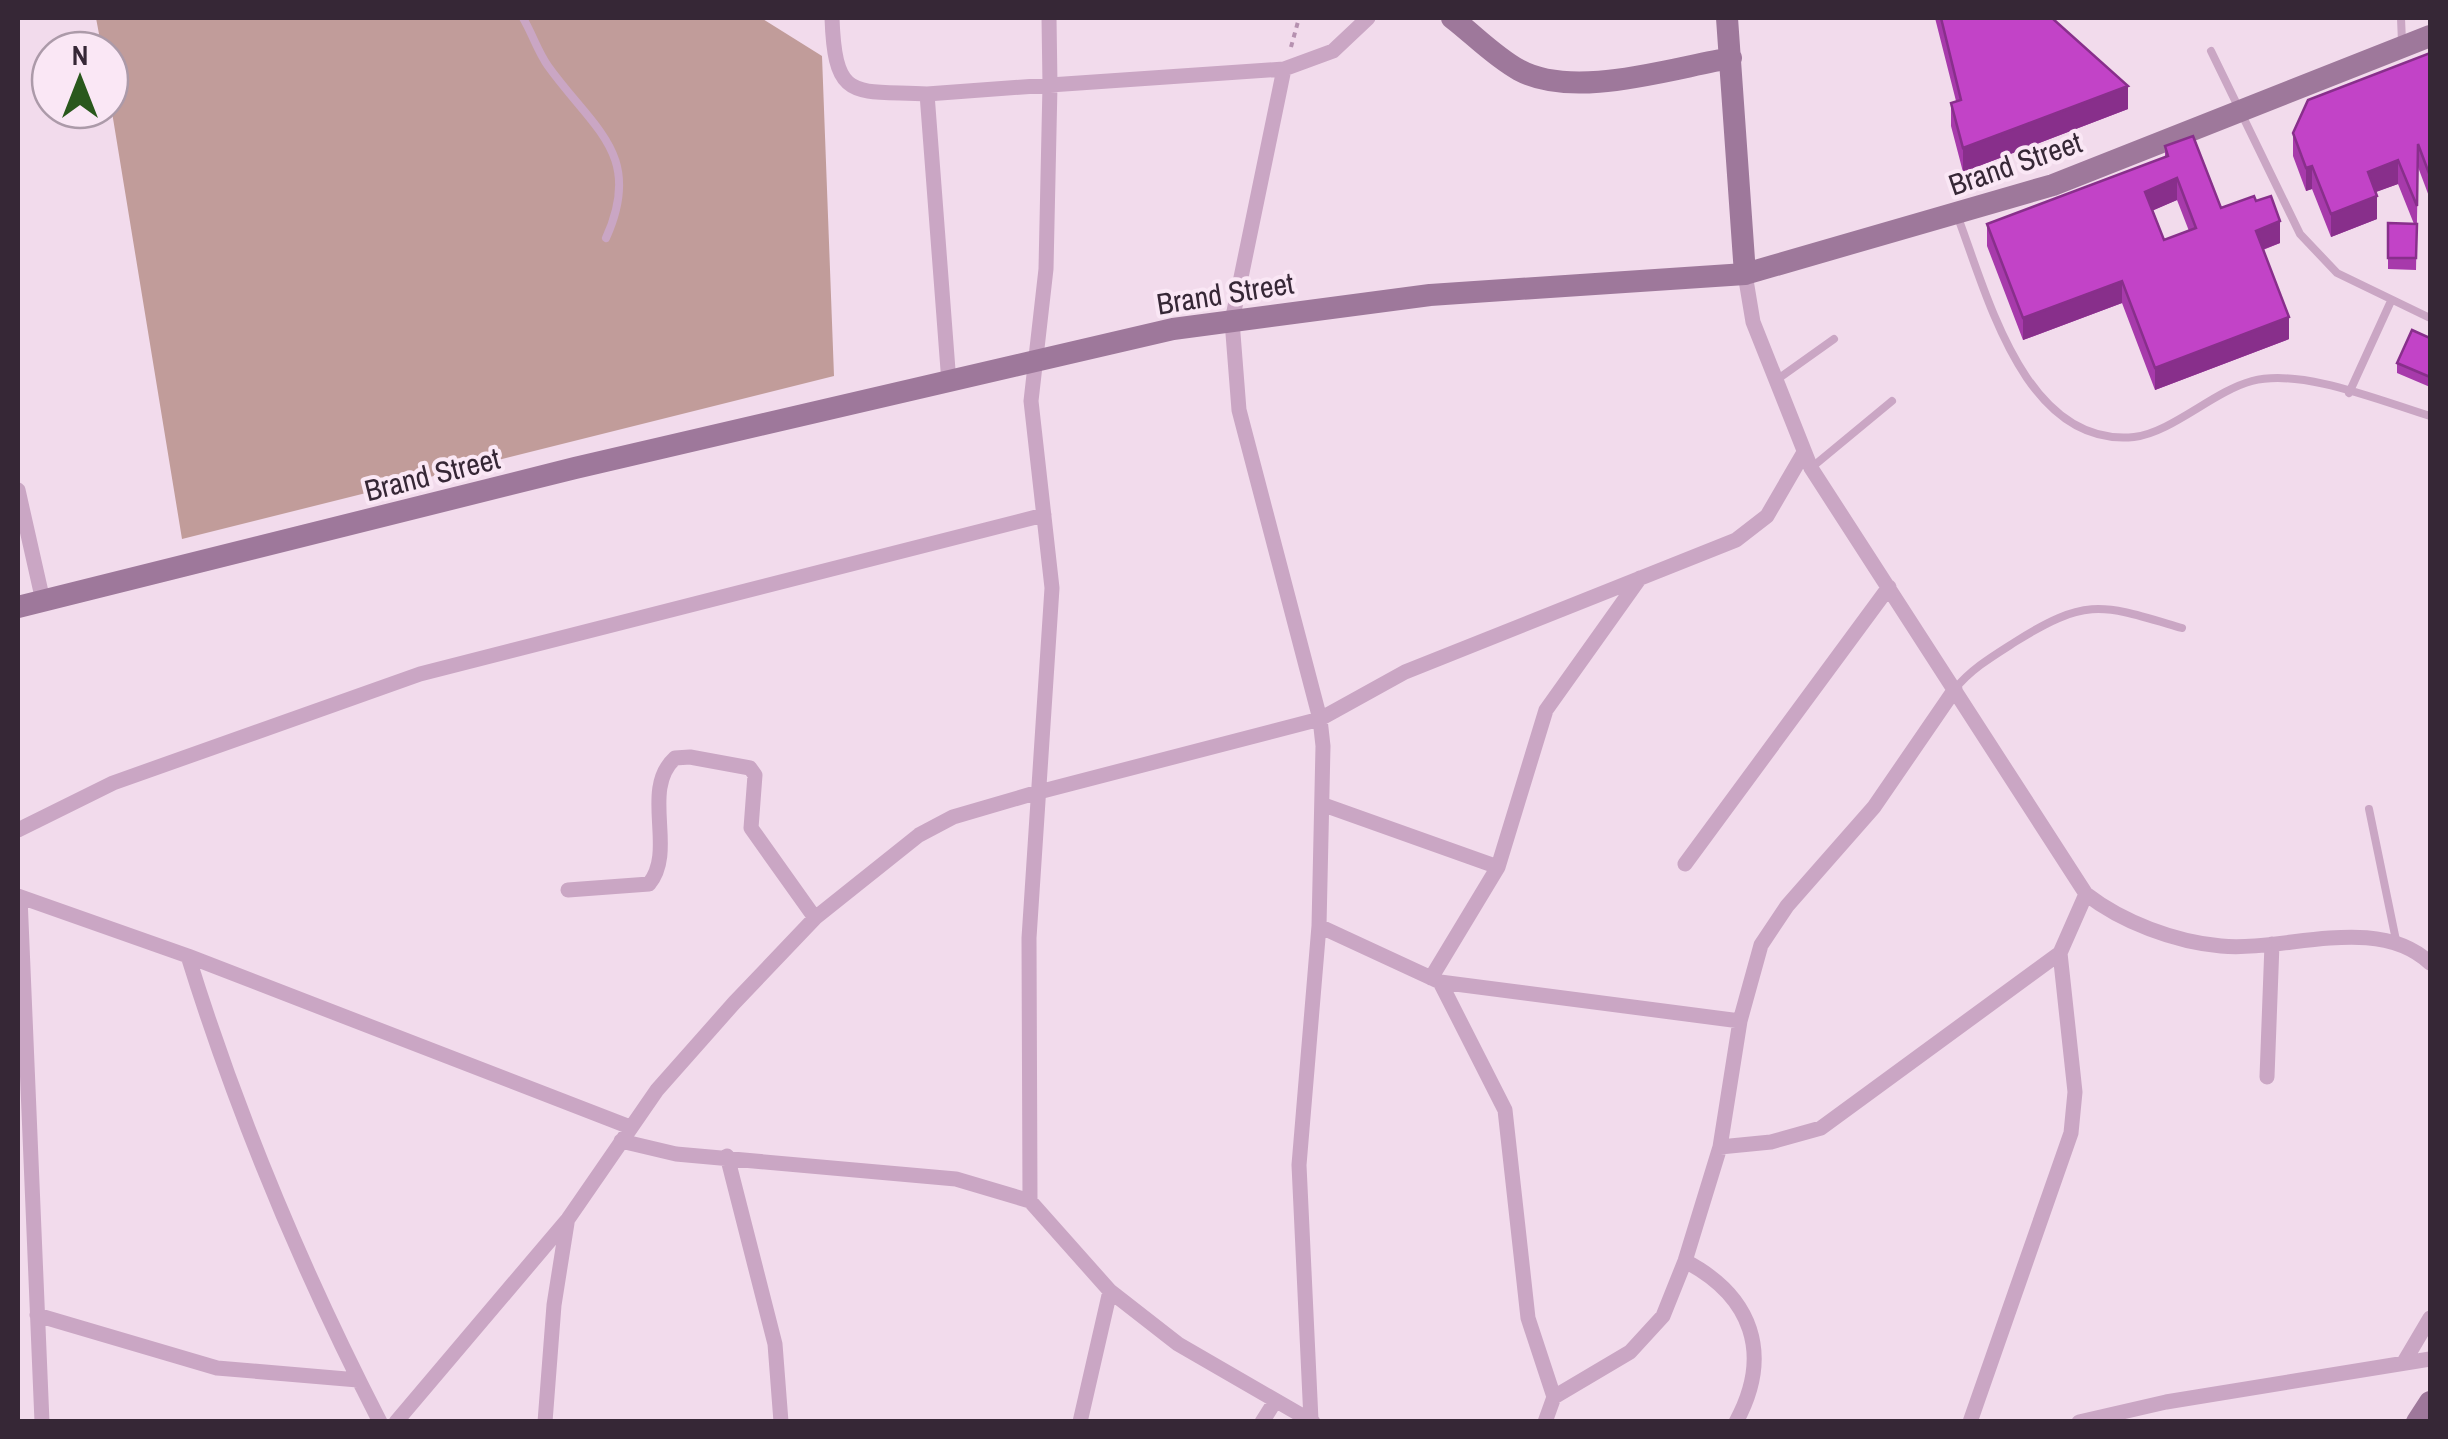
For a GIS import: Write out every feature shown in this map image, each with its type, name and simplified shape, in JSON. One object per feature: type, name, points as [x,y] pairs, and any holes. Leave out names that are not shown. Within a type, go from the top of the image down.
[{"type":"street","points":[[832,18],[834,49],[848,86],[860,92],[926,94],[1284,69],[1333,51],[1368,18]]},
{"type":"street","points":[[1030,1201],[1029,938],[1035,793],[1052,588],[1032,424],[1046,270],[1049,18]]},
{"type":"street","points":[[1452,18],[1518,70],[1548,81],[1599,81],[1731,58]]},
{"type":"street","points":[[1728,18],[1752,322],[1807,461],[2086,894],[2104,908],[2162,932],[2220,946],[2359,939],[2414,949],[2430,964]]},
{"type":"street","name":"Brand Street","points":[[18,607],[576,468],[1036,364],[1173,329],[1430,295],[1746,274],[2052,184],[2430,36]]},
{"type":"street","points":[[42,1422],[19,896],[188,956],[676,1154],[956,1180],[1030,1201],[1110,1291],[1178,1344],[1274,1403],[1312,1421],[1299,1165],[1319,926],[1324,805],[1320,719],[1238,410],[1232,321],[1284,69]]},
{"type":"street","points":[[926,94],[949,383]]},
{"type":"street","points":[[396,1422],[568,1219],[626,1134],[734,1003],[816,918],[919,835],[954,816],[1320,719],[1405,672],[1506,635],[1745,533],[1767,516],[1807,461]]},
{"type":"street","points":[[18,490],[43,601]]},
{"type":"street","points":[[18,830],[113,783],[420,674],[1044,515]]},
{"type":"street","points":[[1436,980],[1498,867],[1546,710],[1642,576]]},
{"type":"street","points":[[1684,864],[1889,587]]},
{"type":"street","points":[[1554,1397],[1614,1364],[1643,1340],[1663,1316],[1686,1261],[1720,1147],[1740,1022],[1761,945],[1773,924],[1874,807],[1955,689]]},
{"type":"street","points":[[568,890],[649,884],[658,862],[660,778],[675,758],[690,757],[750,768],[755,775],[751,828],[816,918]]},
{"type":"street","points":[[1324,805],[1498,867]]},
{"type":"street","points":[[1720,1147],[1771,1142],[1822,1128],[2060,953],[2086,894]]},
{"type":"street","points":[[1319,926],[1436,980],[1740,1022]]},
{"type":"street","points":[[2267,1077],[2272,944]]},
{"type":"street","points":[[1970,1422],[2071,1133],[2075,1092],[2060,953]]},
{"type":"street","points":[[188,956],[222,1066],[266,1178],[380,1422]]},
{"type":"street","points":[[1436,980],[1504,1110],[1528,1318],[1554,1397],[1545,1422]]},
{"type":"street","points":[[727,1156],[775,1344],[781,1422]]},
{"type":"street","points":[[546,1422],[554,1305],[568,1219]]},
{"type":"street","points":[[1686,1261],[1728,1288],[1750,1336],[1755,1382],[1736,1422]]},
{"type":"street","points":[[1080,1422],[1110,1291]]},
{"type":"street","points":[[37,1315],[216,1368],[358,1380]]},
{"type":"street","points":[[2404,1362],[2430,1318]]},
{"type":"street","points":[[2078,1422],[2166,1402],[2430,1359]]},
{"type":"street","points":[[2416,1422],[2430,1402]]},
{"type":"street","points":[[1262,1422],[1274,1403]]},
{"type":"lane","points":[[523,18],[547,65],[595,123],[618,167],[622,188],[606,238]]},
{"type":"lane","points":[[2401,18],[2402,46]]},
{"type":"lane","points":[[2211,51],[2300,234],[2337,272],[2430,318]]},
{"type":"lane","points":[[1956,215],[2014,363],[2062,415],[2097,434],[2137,437],[2253,381],[2298,378],[2430,416]]},
{"type":"lane","points":[[2349,393],[2391,301]]},
{"type":"lane","points":[[1775,381],[1834,339]]},
{"type":"lane","points":[[1807,461],[1892,401]]},
{"type":"lane","points":[[1955,689],[1984,662],[2056,616],[2078,609],[2119,610],[2182,628]]},
{"type":"lane","points":[[2370,808],[2397,945]]},
{"type":"path","points":[[1284,69],[1299,18]]},
{"type":"shaded area","points":[[96,18],[761,18],[822,56],[834,376],[182,539],[115,130],[130,130],[130,30],[98,30]]},
{"type":"building","points":[[1941,18],[2052,18],[2128,86],[1963,148],[1951,103],[1961,100]]},
{"type":"building","points":[[2430,53],[2430,176],[2418,144],[2417,206],[2398,160],[2368,172],[2377,196],[2331,214],[2312,166],[2306,168],[2293,133],[2308,100]]},
{"type":"building","points":[[2193,136],[2221,208],[2254,196],[2256,201],[2271,196],[2280,221],[2256,231],[2289,317],[2155,368],[2122,281],[2023,318],[1987,224],[2168,156],[2165,146]],"holes":[[[2177,178],[2196,228],[2164,240],[2145,192]]]},
{"type":"building","points":[[2388,223],[2417,224],[2416,258],[2388,258]]},
{"type":"building","points":[[2412,330],[2430,338],[2430,377],[2397,363]]}]
